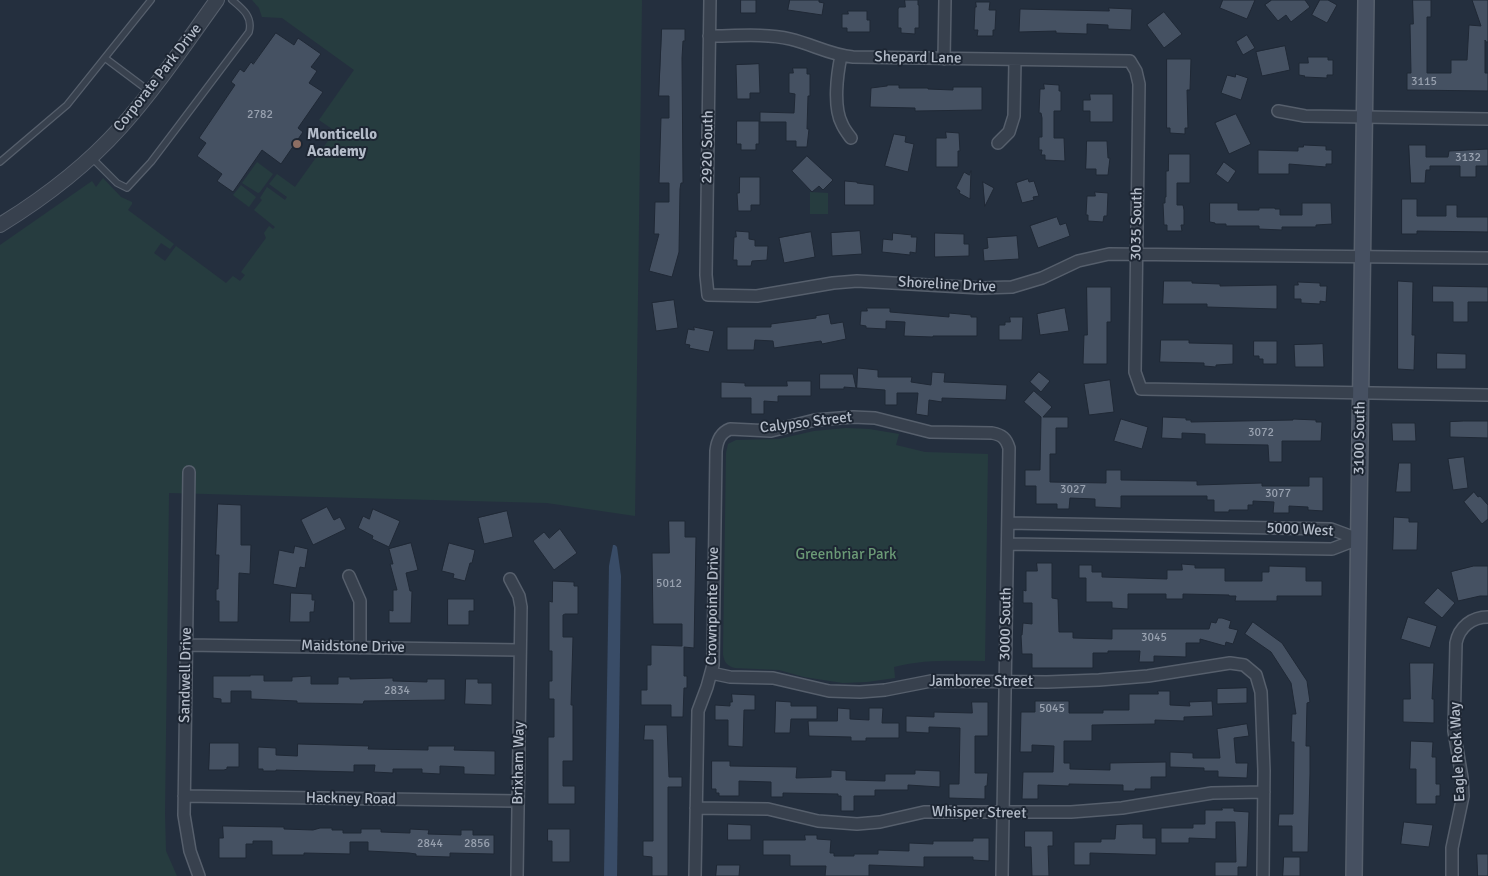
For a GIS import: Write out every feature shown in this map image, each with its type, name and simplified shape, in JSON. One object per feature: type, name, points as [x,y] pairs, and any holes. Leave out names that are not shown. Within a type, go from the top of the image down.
[{"type":"main road","name":"3100 South","points":[[1354,876],[1366,0]]},
{"type":"street","name":"Corporate Park Drive","points":[[0,225],[45,195],[91,157],[150,92],[218,0]]},
{"type":"street","name":"2920 South","points":[[708,295],[706,275],[710,0]]},
{"type":"street","points":[[944,59],[945,0]]},
{"type":"street","name":"Shepard Lane","points":[[709,36],[775,36],[789,38],[840,56],[868,58],[1130,61]]},
{"type":"street","points":[[840,56],[837,107],[841,123],[851,138]]},
{"type":"street","points":[[998,143],[1010,132],[1014,116],[1015,60]]},
{"type":"street","name":"3035 South","points":[[1130,61],[1136,71],[1139,84],[1135,372],[1140,389],[1360,393]]},
{"type":"street","points":[[1278,111],[1305,116],[1488,119]]},
{"type":"street","name":"Shoreline Drive","points":[[708,295],[757,296],[833,283],[857,281],[989,288],[1012,287],[1042,278],[1078,261],[1096,256],[1136,254],[1488,258]]},
{"type":"street","points":[[1360,393],[1488,395]]},
{"type":"street","name":"Calypso Street","points":[[730,429],[771,431],[815,420],[852,417],[875,418],[930,432],[992,433],[1001,435]]},
{"type":"street","name":"Crownpointe Drive","points":[[695,876],[698,711],[711,673],[713,656],[716,451],[718,439],[725,431],[730,429]]},
{"type":"street","name":"3000 South","points":[[1001,435],[1008,442],[1009,448],[1002,876]]},
{"type":"street","name":"Sandwell Drive","points":[[189,472],[184,796],[186,834],[199,876]]},
{"type":"street","name":"5000 West","points":[[1008,523],[1332,529],[1358,539]]},
{"type":"street","name":"5000 West","points":[[1008,544],[1332,549],[1358,539]]},
{"type":"street","points":[[349,576],[360,601],[360,648]]},
{"type":"street","name":"Brixham Way","points":[[510,578],[520,596],[521,602],[517,876]]},
{"type":"street","name":"Eagle Rock Way","points":[[1452,876],[1452,848],[1463,796],[1454,731],[1456,643],[1459,632],[1468,623],[1480,617],[1488,617]]},
{"type":"street","name":"Maidstone Drive","points":[[186,645],[520,650]]},
{"type":"street","name":"Jamboree Street","points":[[711,673],[730,677],[773,678],[822,690],[847,692],[885,690],[931,680],[1073,681],[1126,678],[1235,663],[1244,665],[1252,670],[1259,680],[1264,792]]},
{"type":"street","points":[[1263,876],[1264,792]]},
{"type":"street","name":"Whisper Street","points":[[696,808],[768,809],[818,821],[850,824],[880,822],[924,812],[1003,813],[1101,810],[1154,804],[1212,793],[1264,792]]},
{"type":"street","name":"Hackney Road","points":[[184,796],[518,801]]},
{"type":"lane","points":[[0,162],[68,105],[151,0]]},
{"type":"lane","points":[[91,157],[117,183],[127,188],[150,162],[249,32],[250,22],[246,12],[232,0]]},
{"type":"lane","points":[[105,58],[150,92]]},
{"type":"green space","points":[[252,0],[642,0],[635,516],[547,503],[169,493],[165,813],[166,851],[177,876],[0,876],[0,245],[92,181],[96,187],[103,178],[121,197],[132,202],[128,210],[174,244],[170,249],[161,243],[154,253],[165,261],[176,246],[226,283],[233,276],[240,281],[245,275],[241,272],[266,238],[264,233],[269,226],[273,229],[275,227],[254,210],[262,200],[260,198],[267,187],[285,200],[287,197],[269,184],[277,174],[295,187],[335,131],[319,120],[354,70],[282,18],[262,17],[259,8]]},
{"type":"green space","points":[[257,162],[273,174],[258,193],[242,183]]},
{"type":"green space","points":[[241,185],[256,197],[249,207],[233,195]]},
{"type":"green space","points":[[810,192],[828,193],[828,214],[810,214]]},
{"type":"green space","name":"Greenbriar Park","points":[[846,428],[869,429],[899,434],[896,445],[925,452],[988,454],[985,661],[939,661],[905,664],[894,667],[895,678],[843,683],[804,677],[779,670],[735,668],[728,665],[725,661],[723,654],[726,453],[728,444],[736,440],[779,439],[814,431]]},
{"type":"water","points":[[613,545],[617,547],[621,576],[617,876],[604,876],[609,566]]},
{"type":"building","points":[[741,0],[756,0],[756,13],[741,13]]},
{"type":"building","points":[[790,0],[819,0],[819,2],[824,3],[822,15],[788,10]]},
{"type":"building","points":[[905,0],[918,0],[919,28],[915,28],[915,34],[901,33],[901,28],[898,28],[898,9],[899,7],[905,7]]},
{"type":"building","points":[[1223,0],[1255,0],[1247,19],[1220,8]]},
{"type":"building","points":[[1272,0],[1305,0],[1310,7],[1291,22],[1286,15],[1278,21],[1265,5]]},
{"type":"building","points":[[1320,0],[1328,0],[1337,5],[1327,23],[1312,15]]},
{"type":"building","points":[[1413,0],[1431,0],[1431,17],[1427,17],[1427,73],[1451,73],[1451,60],[1467,60],[1469,25],[1481,26],[1472,0],[1488,0],[1488,42],[1485,40],[1485,73],[1488,73],[1488,91],[1407,90],[1407,73],[1411,73],[1410,24],[1413,24]]},
{"type":"building","points":[[976,2],[990,2],[989,10],[996,10],[993,36],[977,36],[978,30],[974,30]]},
{"type":"building","points":[[1109,8],[1132,9],[1131,30],[1108,29],[1108,25],[1087,24],[1087,34],[1056,33],[1056,31],[1019,32],[1020,9],[1109,11]]},
{"type":"building","points":[[848,11],[867,11],[867,20],[870,20],[870,32],[847,32],[847,28],[842,28],[842,14],[848,14]]},
{"type":"building","points":[[1164,12],[1182,34],[1164,48],[1147,25]]},
{"type":"building","points":[[662,29],[685,29],[682,58],[683,183],[681,183],[680,189],[679,252],[672,277],[649,271],[659,234],[654,234],[655,202],[669,202],[669,183],[659,183],[661,118],[669,118],[669,96],[659,96]]},
{"type":"building","name":"Monticello Academy","points":[[276,33],[294,45],[298,38],[321,54],[311,67],[317,71],[309,83],[323,92],[298,128],[303,132],[281,164],[262,150],[233,192],[217,181],[222,174],[197,156],[206,143],[199,138],[235,85],[231,82],[240,69],[244,72],[251,62],[253,64]]},
{"type":"building","points":[[1247,35],[1255,48],[1243,55],[1236,42]]},
{"type":"building","points":[[1285,46],[1290,70],[1262,76],[1256,52]]},
{"type":"building","points":[[1308,57],[1328,57],[1328,60],[1333,60],[1333,75],[1327,75],[1327,78],[1299,75],[1299,63],[1308,63]]},
{"type":"building","points":[[1167,59],[1191,59],[1190,90],[1187,90],[1188,128],[1185,128],[1185,134],[1170,133],[1170,128],[1167,128]]},
{"type":"building","points":[[759,64],[760,93],[750,93],[750,99],[737,99],[736,65]]},
{"type":"building","points":[[793,68],[807,68],[807,74],[810,74],[807,147],[796,147],[796,141],[786,141],[786,122],[760,122],[760,112],[794,113],[795,94],[789,93],[789,73],[793,73]]},
{"type":"building","points":[[1236,74],[1248,78],[1241,100],[1221,93],[1227,75],[1235,77]]},
{"type":"building","points":[[1044,84],[1059,85],[1059,91],[1061,91],[1061,111],[1054,111],[1054,138],[1064,138],[1065,161],[1045,160],[1045,155],[1041,155],[1042,150],[1039,150],[1039,137],[1042,137],[1042,118],[1041,113],[1039,113],[1040,89],[1044,89]]},
{"type":"building","points":[[899,85],[899,88],[953,90],[953,87],[982,87],[982,110],[915,111],[915,108],[870,107],[871,88]]},
{"type":"building","points":[[1090,94],[1113,94],[1113,122],[1090,122],[1090,111],[1083,111],[1083,100],[1090,100]]},
{"type":"building","points":[[1236,114],[1251,144],[1229,154],[1215,123]]},
{"type":"building","points":[[737,121],[759,121],[759,144],[756,144],[756,150],[741,150],[741,144],[737,144]]},
{"type":"building","points":[[946,132],[959,133],[960,151],[958,151],[958,167],[936,167],[936,138],[946,138]]},
{"type":"building","points":[[894,134],[906,136],[905,142],[914,144],[908,172],[885,166]]},
{"type":"building","points":[[1087,141],[1107,141],[1108,158],[1110,158],[1108,175],[1096,175],[1096,169],[1086,169]]},
{"type":"building","points":[[1304,145],[1326,146],[1326,150],[1332,150],[1332,164],[1326,164],[1326,167],[1289,164],[1289,174],[1258,174],[1258,150],[1298,151],[1298,147],[1303,147]]},
{"type":"building","points":[[1409,145],[1426,145],[1426,157],[1448,157],[1449,151],[1488,149],[1488,166],[1476,166],[1476,177],[1460,177],[1460,166],[1430,166],[1430,170],[1426,170],[1425,183],[1411,183]]},
{"type":"building","points":[[1169,154],[1190,154],[1190,183],[1177,183],[1177,205],[1183,205],[1184,210],[1184,225],[1181,225],[1182,231],[1167,231],[1167,225],[1164,225],[1163,203],[1165,203],[1166,197],[1166,171],[1168,171]]},
{"type":"building","points":[[807,156],[833,180],[823,190],[819,186],[812,192],[792,171]]},
{"type":"building","points":[[1224,162],[1236,171],[1228,183],[1216,174]]},
{"type":"building","points":[[971,171],[970,199],[959,193],[960,191],[956,188],[964,172],[969,175]]},
{"type":"building","points":[[740,177],[760,177],[760,205],[751,205],[751,211],[738,211],[737,193],[739,193]]},
{"type":"building","points":[[1028,179],[1029,182],[1034,181],[1039,196],[1033,197],[1034,200],[1022,203],[1016,183]]},
{"type":"building","points":[[845,181],[874,185],[874,205],[845,205]]},
{"type":"building","points":[[983,182],[994,188],[985,206]]},
{"type":"building","points":[[1095,192],[1108,193],[1107,216],[1104,216],[1103,222],[1088,221],[1088,215],[1086,215],[1087,196],[1095,196]]},
{"type":"building","points":[[1402,199],[1417,199],[1417,216],[1446,216],[1446,205],[1457,205],[1457,217],[1488,217],[1488,232],[1417,231],[1417,234],[1402,234]]},
{"type":"building","points":[[1210,203],[1238,203],[1238,210],[1275,208],[1280,209],[1280,215],[1302,215],[1302,203],[1331,203],[1332,224],[1316,225],[1316,227],[1282,227],[1282,230],[1259,229],[1259,226],[1226,226],[1226,224],[1210,222]]},
{"type":"building","points":[[1057,217],[1060,225],[1066,223],[1070,236],[1038,248],[1030,226]]},
{"type":"building","points":[[736,231],[749,232],[749,239],[755,240],[755,246],[768,246],[767,260],[752,261],[751,266],[737,266],[737,260],[733,260]]},
{"type":"building","points":[[860,231],[862,254],[832,256],[831,233]]},
{"type":"building","points":[[811,232],[815,257],[784,263],[779,238]]},
{"type":"building","points":[[893,233],[917,237],[916,253],[910,252],[910,255],[882,252],[883,239],[892,240]]},
{"type":"building","points":[[935,233],[964,234],[964,244],[969,244],[969,256],[935,257]]},
{"type":"building","points":[[1017,236],[1019,259],[984,261],[983,249],[988,248],[987,238]]},
{"type":"building","points":[[1164,281],[1192,281],[1192,283],[1220,284],[1220,286],[1277,285],[1277,309],[1207,307],[1207,304],[1163,304]]},
{"type":"building","points":[[1398,281],[1413,282],[1412,335],[1415,335],[1414,370],[1398,369]]},
{"type":"building","points":[[1298,282],[1320,283],[1320,286],[1327,286],[1326,302],[1320,301],[1320,304],[1301,303],[1301,299],[1294,299],[1294,285],[1298,285]]},
{"type":"building","points":[[1433,286],[1488,287],[1488,302],[1468,302],[1468,322],[1453,322],[1453,302],[1433,302]]},
{"type":"building","points":[[1087,287],[1111,287],[1111,322],[1107,322],[1107,364],[1083,364],[1084,335],[1087,335]]},
{"type":"building","points":[[674,300],[678,328],[656,331],[652,303]]},
{"type":"building","points":[[867,308],[890,308],[890,312],[949,317],[949,313],[971,315],[971,317],[977,317],[977,336],[904,336],[905,322],[886,321],[886,329],[866,328],[866,326],[860,325],[861,311],[867,311]]},
{"type":"building","points":[[1065,308],[1069,331],[1040,335],[1037,314]]},
{"type":"building","points":[[829,314],[831,324],[843,322],[846,339],[822,344],[821,341],[774,348],[773,341],[755,340],[754,350],[727,350],[727,327],[771,327],[771,324],[816,318],[816,316]]},
{"type":"building","points":[[1010,317],[1023,317],[1022,340],[999,340],[999,325],[1005,325],[1005,322],[1010,322]]},
{"type":"building","points":[[694,327],[714,331],[709,352],[689,348],[690,345],[685,344],[688,329],[694,330]]},
{"type":"building","points":[[1161,340],[1189,340],[1189,343],[1233,344],[1233,364],[1216,365],[1216,367],[1204,366],[1204,363],[1160,362]]},
{"type":"building","points":[[1254,341],[1277,341],[1277,364],[1263,364],[1263,359],[1259,359],[1259,356],[1254,356]]},
{"type":"building","points":[[1323,344],[1324,367],[1295,367],[1294,345]]},
{"type":"building","points":[[1437,353],[1466,354],[1466,369],[1437,369]]},
{"type":"building","points":[[858,368],[878,370],[878,377],[912,377],[911,382],[931,385],[932,372],[945,373],[944,382],[1007,385],[1006,400],[942,398],[942,402],[929,400],[928,416],[916,414],[918,393],[897,393],[897,405],[885,405],[885,390],[857,388]]},
{"type":"building","points":[[1039,372],[1050,381],[1041,392],[1030,382]]},
{"type":"building","points":[[820,374],[853,374],[856,388],[820,389]]},
{"type":"building","points":[[1110,380],[1114,412],[1089,415],[1084,384]]},
{"type":"building","points":[[787,381],[811,381],[811,396],[778,396],[778,402],[764,401],[764,414],[751,414],[751,398],[721,398],[721,382],[745,383],[745,386],[787,386]]},
{"type":"building","points":[[1034,391],[1052,407],[1043,417],[1068,417],[1068,428],[1056,428],[1056,454],[1050,454],[1050,482],[1106,483],[1106,470],[1121,470],[1121,480],[1197,481],[1197,485],[1262,483],[1262,486],[1309,486],[1309,477],[1323,477],[1323,511],[1308,510],[1308,507],[1289,506],[1289,513],[1273,513],[1274,502],[1253,501],[1253,505],[1248,505],[1248,510],[1214,512],[1214,500],[1207,500],[1207,496],[1121,496],[1121,508],[1095,507],[1095,499],[1070,498],[1069,509],[1057,509],[1057,504],[1036,504],[1036,486],[1025,486],[1025,470],[1040,470],[1041,417],[1024,402]]},
{"type":"building","points":[[1163,417],[1186,418],[1186,420],[1191,420],[1191,422],[1316,420],[1316,422],[1322,422],[1321,441],[1282,441],[1282,462],[1269,462],[1268,445],[1205,444],[1205,434],[1182,433],[1182,439],[1162,438]]},
{"type":"building","points":[[1121,419],[1148,427],[1142,449],[1114,441]]},
{"type":"building","points":[[1488,421],[1488,438],[1450,437],[1450,422]]},
{"type":"building","points":[[1392,423],[1415,423],[1416,441],[1393,441]]},
{"type":"building","points":[[1464,457],[1468,488],[1453,490],[1448,459]]},
{"type":"building","points":[[1399,463],[1411,463],[1411,492],[1396,492]]},
{"type":"building","points":[[1474,492],[1488,505],[1488,519],[1482,524],[1464,502]]},
{"type":"building","points":[[218,504],[241,505],[241,545],[251,545],[250,574],[239,573],[238,622],[219,622],[219,601],[216,601],[219,555],[216,555]]},
{"type":"building","points":[[327,507],[334,520],[340,517],[346,529],[313,545],[301,520]]},
{"type":"building","points":[[373,509],[400,521],[389,547],[372,539],[373,536],[358,528],[363,516],[369,519]]},
{"type":"building","points":[[507,511],[513,537],[484,544],[478,518]]},
{"type":"building","points":[[1394,517],[1409,518],[1409,522],[1418,522],[1417,550],[1393,550]]},
{"type":"building","points":[[669,521],[685,521],[685,537],[696,537],[694,648],[684,647],[684,676],[687,676],[687,688],[684,688],[683,717],[671,717],[671,705],[641,705],[641,690],[647,690],[647,665],[651,665],[651,645],[682,646],[682,624],[653,624],[652,553],[669,553]]},
{"type":"building","points":[[560,529],[577,553],[554,570],[533,541],[544,532],[549,538]]},
{"type":"building","points":[[411,543],[418,570],[406,573],[410,591],[412,591],[411,623],[389,623],[389,610],[393,611],[393,590],[397,590],[390,564],[393,564],[389,549]]},
{"type":"building","points":[[449,543],[475,550],[465,581],[453,578],[454,574],[442,571]]},
{"type":"building","points":[[295,546],[308,549],[305,568],[300,567],[296,588],[273,584],[279,550],[293,553]]},
{"type":"building","points":[[1037,563],[1052,563],[1052,598],[1058,599],[1059,632],[1073,632],[1073,638],[1112,639],[1112,629],[1209,629],[1211,622],[1216,623],[1218,618],[1222,618],[1231,621],[1229,628],[1238,630],[1233,644],[1226,642],[1225,646],[1200,639],[1200,643],[1186,643],[1186,657],[1154,656],[1154,662],[1139,662],[1140,651],[1108,651],[1108,653],[1093,653],[1093,668],[1032,668],[1032,654],[1022,654],[1021,635],[1023,623],[1032,624],[1032,603],[1023,603],[1023,590],[1026,591],[1026,571],[1037,571]]},
{"type":"building","points":[[1182,564],[1195,565],[1195,568],[1225,568],[1225,581],[1262,581],[1262,572],[1269,572],[1269,566],[1306,567],[1306,581],[1322,581],[1322,596],[1277,596],[1277,601],[1235,601],[1236,596],[1229,595],[1183,594],[1183,599],[1166,599],[1166,594],[1128,594],[1128,609],[1112,608],[1112,602],[1086,602],[1086,578],[1079,578],[1079,565],[1092,565],[1092,572],[1102,572],[1102,577],[1167,579],[1167,570],[1182,570]]},
{"type":"building","points":[[1474,566],[1488,566],[1488,596],[1458,601],[1451,572]]},
{"type":"building","points":[[553,581],[574,582],[574,586],[578,586],[578,614],[563,615],[563,637],[573,637],[571,705],[573,705],[573,761],[563,761],[563,786],[575,786],[575,804],[548,804],[548,737],[554,737],[554,699],[549,699],[549,681],[552,681],[552,651],[549,651],[549,601],[552,602]]},
{"type":"building","points":[[1438,588],[1455,603],[1442,618],[1424,603]]},
{"type":"building","points":[[291,593],[312,594],[312,600],[315,600],[314,612],[310,612],[310,622],[290,622]]},
{"type":"building","points":[[448,599],[474,599],[474,611],[469,611],[469,625],[448,625]]},
{"type":"building","points":[[1408,617],[1437,626],[1430,648],[1401,639]]},
{"type":"building","points":[[1253,622],[1282,643],[1307,681],[1310,702],[1307,703],[1306,746],[1310,746],[1308,852],[1292,852],[1292,826],[1278,826],[1279,814],[1293,814],[1294,742],[1291,742],[1292,714],[1296,714],[1291,683],[1271,652],[1245,634]]},
{"type":"building","points":[[1410,663],[1434,663],[1432,699],[1434,699],[1434,723],[1403,722],[1403,699],[1410,699]]},
{"type":"building","points":[[264,675],[264,681],[292,681],[292,677],[311,676],[311,684],[338,684],[338,677],[350,677],[350,679],[393,678],[393,681],[427,682],[427,679],[445,679],[445,700],[364,701],[363,704],[297,703],[297,701],[251,699],[251,691],[231,691],[231,703],[221,703],[221,699],[213,698],[213,676]]},
{"type":"building","points":[[466,679],[478,679],[478,683],[492,683],[492,705],[465,704]]},
{"type":"building","points":[[1247,688],[1247,703],[1217,704],[1217,689]]},
{"type":"building","points":[[1158,691],[1170,691],[1170,705],[1190,706],[1189,702],[1212,701],[1213,716],[1184,717],[1184,721],[1155,720],[1155,724],[1092,725],[1092,741],[1064,741],[1064,763],[1070,763],[1070,769],[1110,770],[1110,763],[1166,762],[1166,777],[1151,777],[1151,789],[1123,791],[1123,785],[1038,785],[1038,799],[1022,799],[1023,772],[1053,772],[1054,746],[1032,745],[1032,752],[1020,752],[1021,712],[1035,712],[1035,701],[1069,701],[1069,713],[1103,713],[1103,710],[1129,710],[1129,694],[1158,694]]},
{"type":"building","points":[[732,694],[755,695],[755,710],[744,710],[743,747],[728,746],[728,720],[715,720],[715,705],[730,706]]},
{"type":"building","points":[[776,701],[791,702],[791,706],[817,706],[817,719],[791,719],[790,733],[775,733]]},
{"type":"building","points":[[972,702],[988,702],[988,736],[975,736],[975,773],[988,773],[985,799],[949,798],[949,784],[959,784],[960,728],[929,727],[929,733],[906,732],[906,716],[934,717],[934,712],[972,713]]},
{"type":"building","points":[[838,708],[850,709],[850,719],[869,720],[869,708],[883,708],[882,723],[899,723],[899,738],[866,738],[866,741],[851,741],[851,737],[809,736],[808,721],[837,721]]},
{"type":"building","points":[[1247,724],[1249,736],[1234,738],[1236,763],[1248,763],[1247,778],[1218,777],[1218,771],[1204,771],[1204,768],[1170,767],[1170,752],[1193,753],[1193,758],[1220,758],[1217,729]]},
{"type":"building","points":[[645,725],[667,725],[669,777],[682,777],[682,787],[668,787],[668,876],[652,876],[652,857],[643,856],[643,841],[653,841],[653,740],[644,740]]},
{"type":"building","points":[[1411,741],[1433,742],[1432,757],[1436,757],[1436,784],[1440,784],[1440,796],[1436,796],[1436,804],[1416,804],[1416,769],[1410,769]]},
{"type":"building","points":[[210,743],[239,743],[239,767],[209,770]]},
{"type":"building","points":[[298,744],[369,746],[368,749],[428,750],[428,746],[455,746],[454,750],[495,751],[495,775],[464,774],[464,767],[440,766],[440,774],[422,773],[422,769],[393,769],[393,773],[374,772],[375,765],[354,765],[354,772],[263,771],[263,769],[258,769],[258,747],[276,748],[276,755],[297,756]]},
{"type":"building","points":[[712,761],[730,761],[730,766],[797,767],[796,778],[831,777],[831,770],[846,771],[846,780],[885,781],[885,774],[915,774],[915,770],[940,771],[940,787],[908,785],[908,790],[875,790],[875,796],[854,796],[854,811],[841,811],[841,796],[838,796],[838,794],[783,793],[783,797],[771,797],[771,782],[739,781],[739,796],[719,796],[719,793],[716,793],[716,789],[712,789]]},
{"type":"building","points":[[1222,808],[1234,808],[1234,811],[1249,812],[1247,867],[1238,867],[1238,876],[1215,876],[1215,862],[1236,862],[1235,822],[1216,822],[1216,839],[1189,838],[1189,843],[1161,843],[1161,828],[1193,828],[1193,824],[1205,824],[1205,810],[1222,810]]},
{"type":"building","points":[[1404,822],[1433,825],[1429,847],[1401,844]]},
{"type":"building","points":[[728,824],[751,825],[751,840],[728,840]]},
{"type":"building","points":[[1143,824],[1143,838],[1156,838],[1156,855],[1090,853],[1090,865],[1074,865],[1074,842],[1101,842],[1101,839],[1115,839],[1116,825]]},
{"type":"building","points":[[223,826],[284,827],[284,829],[313,830],[332,828],[332,830],[343,830],[343,833],[361,833],[361,829],[381,829],[381,832],[410,833],[410,829],[429,830],[428,834],[461,835],[461,830],[473,830],[473,835],[494,835],[494,854],[450,853],[450,857],[416,856],[416,854],[409,853],[368,851],[368,842],[350,842],[350,854],[304,853],[304,855],[272,855],[272,841],[253,841],[253,844],[246,844],[246,858],[219,858],[219,838],[223,838]]},
{"type":"building","points":[[548,829],[570,829],[570,862],[552,862],[552,841],[548,841]]},
{"type":"building","points":[[1025,831],[1053,831],[1053,846],[1048,846],[1049,876],[1032,876],[1031,847],[1025,847]]},
{"type":"building","points":[[805,835],[817,835],[817,839],[831,840],[830,853],[834,853],[834,856],[878,854],[878,850],[909,851],[909,843],[933,844],[933,841],[973,841],[973,838],[989,838],[989,861],[973,860],[973,857],[924,857],[924,867],[869,865],[869,876],[825,876],[826,866],[790,866],[790,855],[763,855],[763,840],[805,840]]},
{"type":"building","points":[[1477,854],[1488,854],[1488,876],[1478,876]]},
{"type":"building","points":[[1284,857],[1300,857],[1300,876],[1283,876]]},
{"type":"building","points":[[717,865],[740,865],[739,876],[716,876]]},
{"type":"place","name":"Monticello Academy","points":[[297,144]]}]
